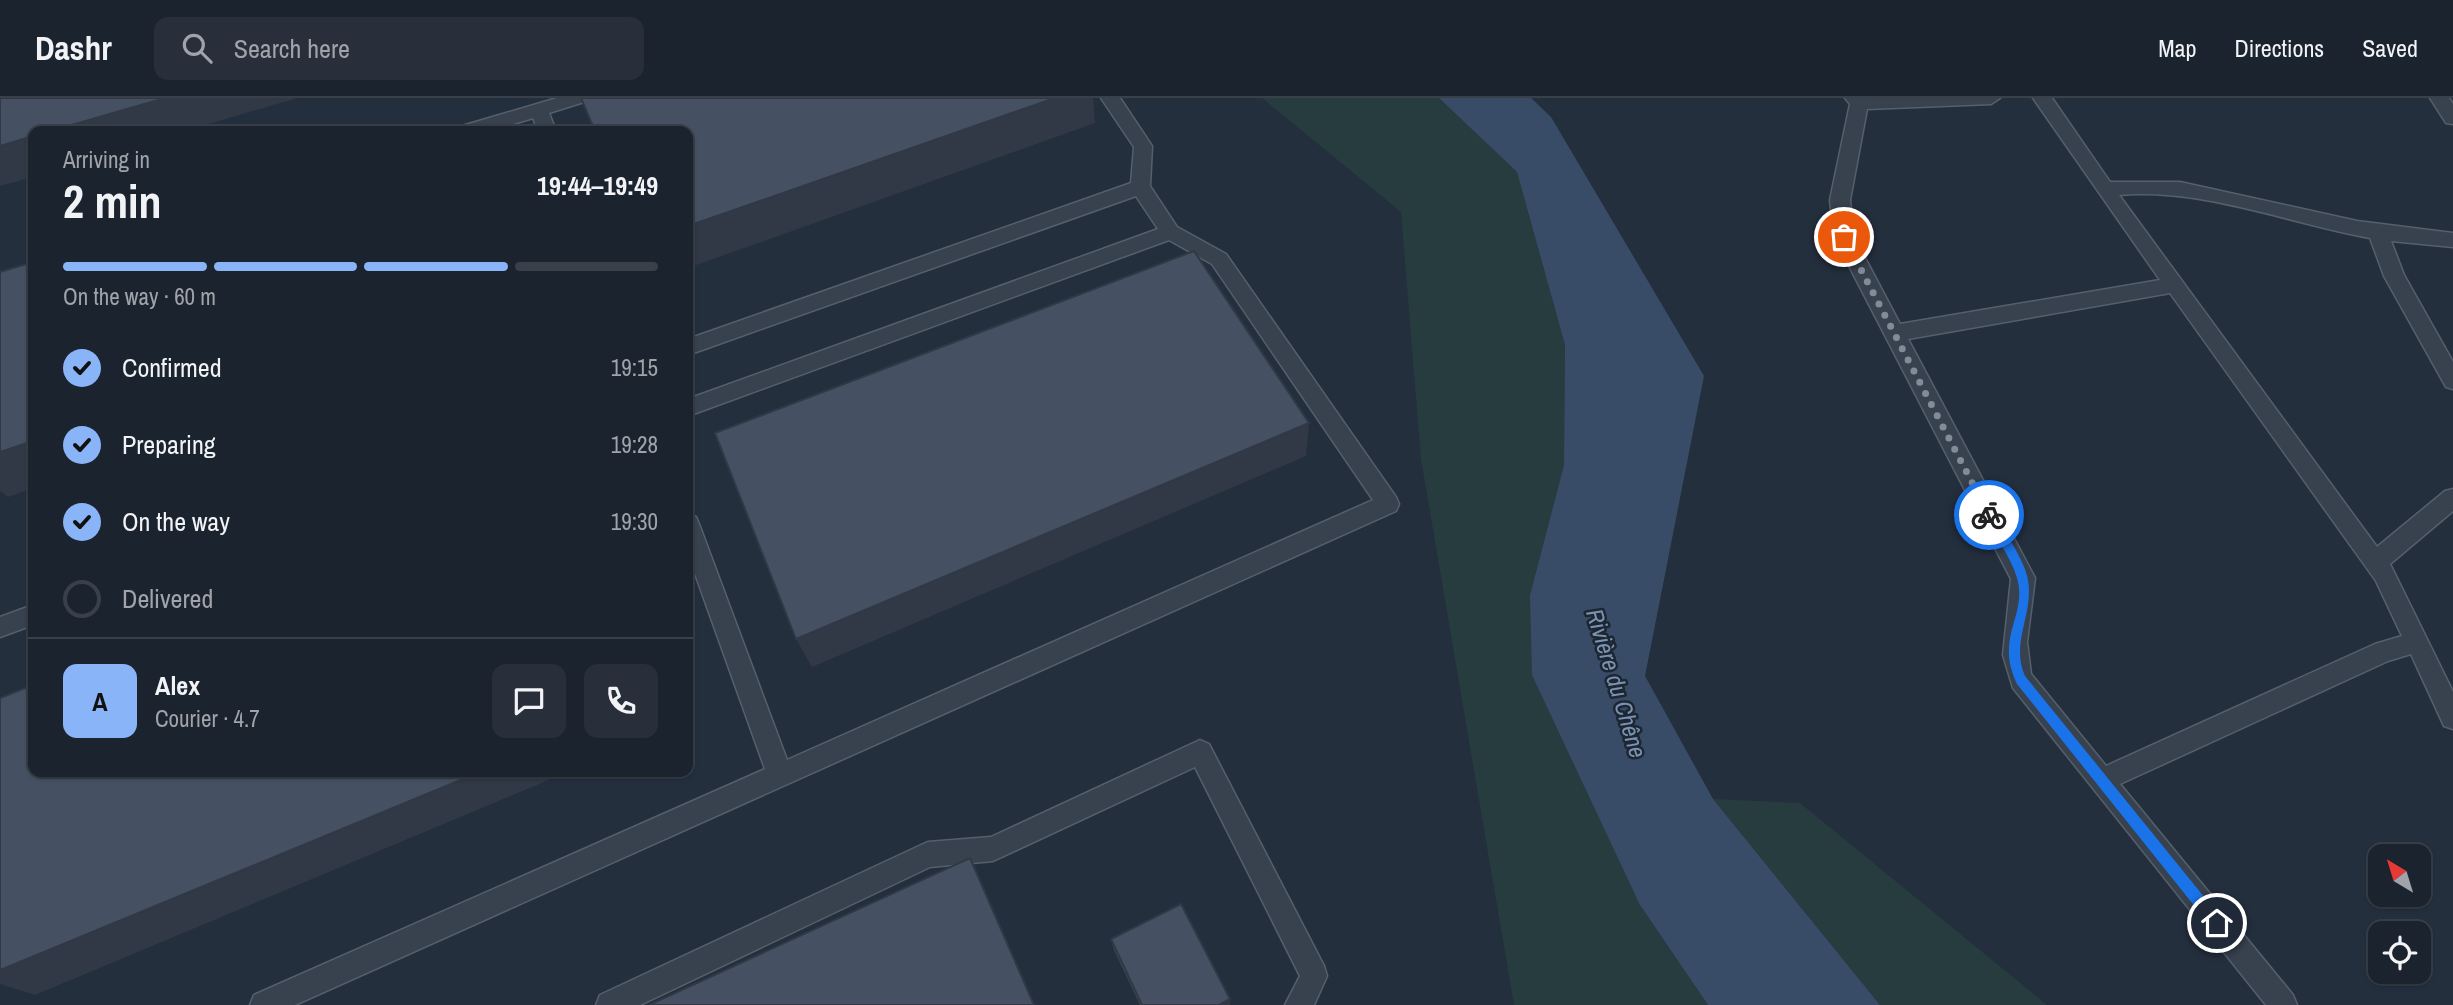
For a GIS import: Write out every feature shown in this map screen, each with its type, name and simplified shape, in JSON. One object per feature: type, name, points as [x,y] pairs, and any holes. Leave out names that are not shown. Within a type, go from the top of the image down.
[{"type":"lane","points":[[486,126],[578,98]]},
{"type":"lane","points":[[264,1005],[1388,504],[1219,259],[1170,232],[1140,187],[1143,146],[1110,98]]},
{"type":"lane","points":[[1991,98],[1857,100],[1840,200],[1840,222],[1844,237],[2022,578],[2024,601],[2013,646],[2014,665],[2021,680],[2283,1005]]},
{"type":"lane","points":[[2042,98],[2375,562],[2453,718]]},
{"type":"lane","points":[[2439,98],[2453,118]]},
{"type":"lane","points":[[540,110],[545,126]]},
{"type":"lane","points":[[2105,188],[2160,185],[2200,190],[2378,232],[2453,240]]},
{"type":"lane","points":[[693,345],[1140,187]]},
{"type":"lane","points":[[693,406],[1170,232]]},
{"type":"lane","points":[[2378,232],[2394,276],[2453,381]]},
{"type":"lane","points":[[1894,333],[2174,285]]},
{"type":"lane","points":[[2375,562],[2453,498]]},
{"type":"lane","points":[[693,538],[780,775]]},
{"type":"lane","points":[[0,627],[28,617]]},
{"type":"lane","points":[[2102,780],[2383,652],[2417,642]]},
{"type":"lane","points":[[610,1005],[928,855],[993,849],[1200,752],[1314,975],[1298,1005]]},
{"type":"green space","points":[[1262,98],[1439,98],[1517,172],[1565,345],[1564,465],[1530,595],[1640,905],[1708,1005],[1514,1005],[1421,459],[1401,212]]},
{"type":"green space","points":[[1713,799],[1800,803],[2047,1005],[1880,1005]]},
{"type":"water","name":"Rivière du Chêne","points":[[1439,98],[1531,98],[1551,117],[1704,376],[1645,676],[1713,799],[1880,1005],[1708,1005],[1640,905],[1532,675],[1530,595],[1564,465],[1565,345],[1517,172]]},
{"type":"building","points":[[0,98],[165,98],[68,126],[28,126],[28,138],[0,146]]},
{"type":"building","points":[[581,98],[1055,98],[693,224],[693,126],[593,126]]},
{"type":"building","points":[[1194,251],[1309,423],[796,639],[715,433]]},
{"type":"building","points":[[28,264],[28,443],[0,452],[0,272]]},
{"type":"building","points":[[28,687],[28,777],[468,777],[0,970],[0,698]]},
{"type":"building","points":[[970,858],[1034,1005],[649,1005]]},
{"type":"building","points":[[1181,904],[1230,999],[1219,1005],[1142,1005],[1111,939]]},
{"type":"way so far","points":[[1844,237],[1989,515]]},
{"type":"route","points":[[1989,515],[2011,552],[2022,578],[2024,601],[2013,646],[2014,665],[2021,680],[2217,923]]}]
